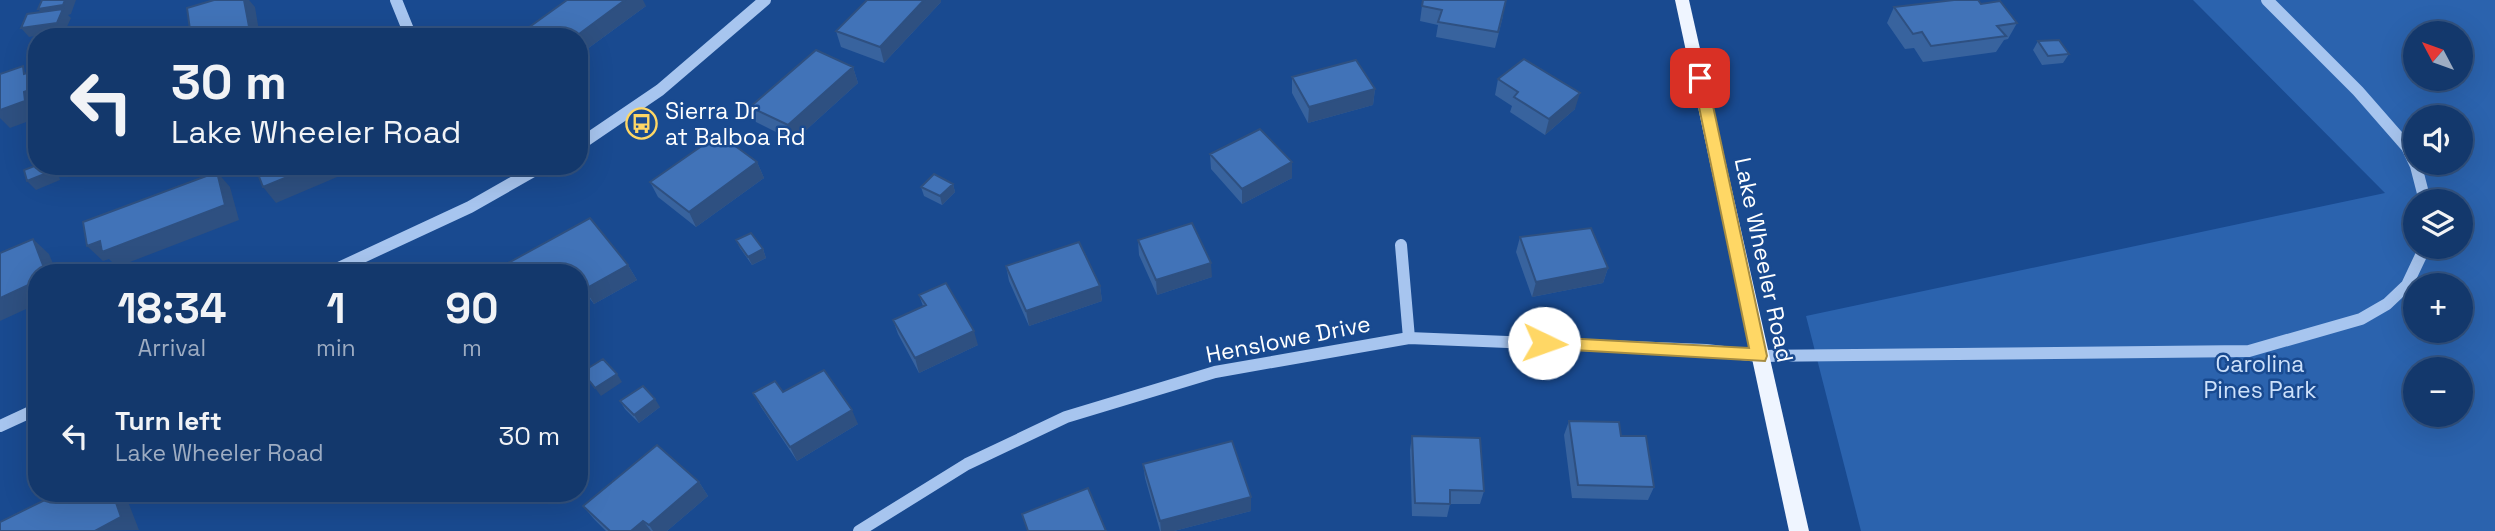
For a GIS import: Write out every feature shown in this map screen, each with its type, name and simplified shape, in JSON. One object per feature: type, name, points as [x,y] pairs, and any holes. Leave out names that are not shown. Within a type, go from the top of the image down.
[{"type":"main road","name":"Lake Wheeler Road","points":[[1682,0],[1799,531]]},
{"type":"street","points":[[396,0],[407,28]]},
{"type":"street","points":[[588,139],[660,90],[765,0]]},
{"type":"street","points":[[2267,0],[2358,91],[2407,147],[2416,166],[2422,189]]},
{"type":"street","points":[[347,264],[470,207],[527,175]]},
{"type":"street","points":[[1401,245],[1409,338]]},
{"type":"street","name":"Henslowe Drive","points":[[859,531],[967,464],[1066,417],[1215,372],[1409,338],[1706,350],[1759,356],[2249,351],[2361,319],[2387,304],[2407,285],[2419,259]]},
{"type":"street","points":[[0,426],[28,413]]},
{"type":"green space","name":"Carolina Pines Park","points":[[2193,0],[2495,0],[2495,531],[1861,531],[1806,316],[2385,193]]},
{"type":"building","points":[[42,0],[65,0],[63,5],[38,9]]},
{"type":"building","points":[[214,0],[244,0],[249,28],[190,28],[187,8]]},
{"type":"building","points":[[567,0],[625,0],[587,28],[528,28]]},
{"type":"building","points":[[867,0],[924,0],[880,47],[836,31]]},
{"type":"building","points":[[1423,0],[1506,0],[1498,32],[1438,22],[1442,10],[1422,6]]},
{"type":"building","points":[[1978,0],[1981,4],[2000,1],[2017,23],[1997,26],[2006,36],[1931,46],[1922,32],[1913,34],[1894,7]]},
{"type":"building","points":[[63,9],[57,23],[21,28],[27,14]]},
{"type":"building","points":[[2059,40],[2069,54],[2048,56],[2038,41]]},
{"type":"building","points":[[816,50],[853,67],[788,125],[750,107]]},
{"type":"building","points":[[1524,59],[1580,93],[1549,119],[1514,97],[1518,92],[1498,79]]},
{"type":"building","points":[[1356,60],[1375,89],[1309,107],[1292,77]]},
{"type":"building","points":[[23,66],[24,74],[28,73],[25,101],[0,110],[0,74]]},
{"type":"building","points":[[1260,129],[1292,162],[1242,189],[1210,154]]},
{"type":"building","points":[[719,134],[757,162],[689,212],[650,182]]},
{"type":"building","points":[[28,168],[28,175],[42,175],[27,181],[24,170]]},
{"type":"building","points":[[934,174],[953,184],[940,196],[921,187]]},
{"type":"building","points":[[209,175],[218,175],[225,205],[102,252],[100,241],[87,246],[83,222]]},
{"type":"building","points":[[258,175],[292,175],[263,187]]},
{"type":"building","points":[[590,218],[628,265],[588,287],[588,264],[506,264]]},
{"type":"building","points":[[1192,223],[1211,263],[1156,280],[1138,240]]},
{"type":"building","points":[[1591,228],[1608,268],[1536,282],[1520,237]]},
{"type":"building","points":[[751,233],[763,249],[748,257],[736,240]]},
{"type":"building","points":[[33,239],[43,264],[28,264],[28,285],[0,298],[0,253]]},
{"type":"building","points":[[1079,242],[1100,286],[1026,311],[1006,266]]},
{"type":"building","points":[[946,283],[974,331],[915,358],[893,320],[926,305],[919,295]]},
{"type":"building","points":[[603,359],[617,374],[595,388],[588,379],[588,368]]},
{"type":"building","points":[[824,370],[852,410],[790,447],[753,393],[775,381],[783,392]]},
{"type":"building","points":[[643,386],[655,399],[634,415],[620,401]]},
{"type":"building","points":[[1569,421],[1619,422],[1621,436],[1646,436],[1654,487],[1578,485]]},
{"type":"building","points":[[1412,436],[1480,438],[1484,491],[1450,490],[1450,504],[1415,503]]},
{"type":"building","points":[[1232,441],[1251,497],[1160,521],[1143,464]]},
{"type":"building","points":[[657,445],[699,482],[649,525],[643,521],[631,531],[610,531],[583,506]]},
{"type":"building","points":[[1088,488],[1106,531],[1028,531],[1022,514]]},
{"type":"building","points":[[41,502],[116,502],[121,517],[95,531],[0,531],[0,522]]},
{"type":"place","name":"Sierra Dr at Balboa Rd","points":[[642,124]]},
{"type":"route","points":[[1544,343],[1706,350],[1759,356],[1700,78]]}]
